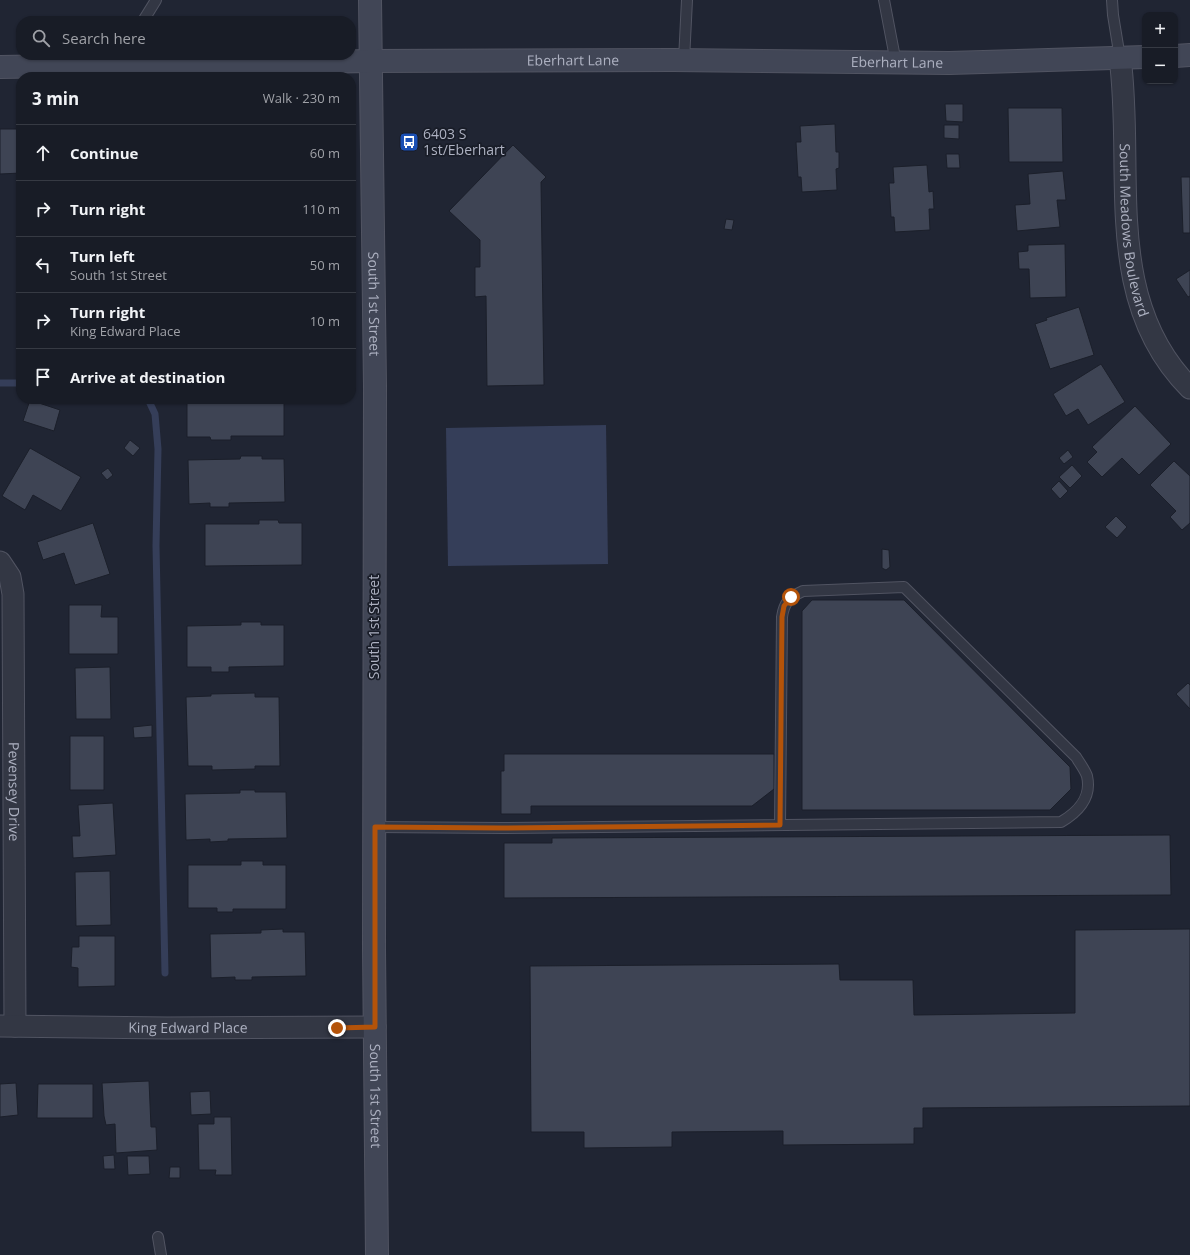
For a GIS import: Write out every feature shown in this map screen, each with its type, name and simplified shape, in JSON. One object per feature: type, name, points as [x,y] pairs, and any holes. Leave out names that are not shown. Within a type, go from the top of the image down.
[{"type":"main road","name":"South 1st Street","points":[[370,0],[375,386],[375,1027],[377,1255]]},
{"type":"main road","points":[[1178,56],[1190,55]]},
{"type":"main road","name":"Eberhart Lane","points":[[0,67],[146,60],[684,60],[896,63],[1142,57]]},
{"type":"street","name":"South Meadows Boulevard","points":[[1120,58],[1124,88],[1127,239],[1132,275],[1146,322],[1158,347],[1170,365],[1190,388]]},
{"type":"street","name":"Pevensey Drive","points":[[0,562],[10,577],[13,594],[7,1026]]},
{"type":"street","name":"King Edward Place","points":[[7,1026],[167,1028],[375,1027]]},
{"type":"lane","points":[[684,60],[687,0]]},
{"type":"lane","points":[[884,0],[896,63]]},
{"type":"lane","points":[[1112,0],[1120,58]]},
{"type":"lane","points":[[145,16],[152,1]]},
{"type":"lane","points":[[375,827],[501,828],[1061,822],[1074,814],[1083,804],[1087,789],[1087,775],[1076,757],[904,587],[803,591],[791,597],[784,606],[782,617],[780,825]]},
{"type":"lane","points":[[158,1238],[161,1255]]},
{"type":"water","points":[[606,425],[608,564],[448,566],[446,428]]},
{"type":"building","points":[[945,104],[963,104],[963,122],[946,121]]},
{"type":"building","points":[[1008,108],[1062,108],[1063,162],[1009,162]]},
{"type":"building","points":[[835,124],[836,152],[839,152],[839,168],[836,169],[837,190],[802,192],[801,177],[798,177],[796,142],[801,142],[800,126]]},
{"type":"building","points":[[944,125],[959,125],[959,139],[944,138]]},
{"type":"building","points":[[0,129],[16,129],[16,173],[0,174]]},
{"type":"building","points":[[513,145],[546,177],[541,182],[544,385],[487,386],[486,296],[475,297],[475,267],[480,267],[480,240],[449,211]]},
{"type":"building","points":[[946,154],[959,154],[960,168],[947,168]]},
{"type":"building","points":[[927,165],[929,192],[933,191],[934,209],[929,209],[930,230],[895,232],[894,217],[891,217],[889,183],[894,183],[893,167]]},
{"type":"building","points":[[1063,171],[1066,200],[1057,200],[1060,227],[1017,231],[1015,205],[1030,204],[1028,174]]},
{"type":"building","points":[[1181,177],[1190,177],[1190,233],[1183,233]]},
{"type":"building","points":[[726,219],[734,220],[732,230],[724,229]]},
{"type":"building","points":[[1065,244],[1066,297],[1030,298],[1029,269],[1019,269],[1018,252],[1028,251],[1028,245]]},
{"type":"building","points":[[1190,270],[1190,296],[1188,297],[1176,279]]},
{"type":"building","points":[[1079,307],[1094,355],[1050,369],[1035,324],[1047,320],[1046,318]]},
{"type":"building","points":[[1101,364],[1125,402],[1088,425],[1078,409],[1066,416],[1053,394]]},
{"type":"building","points":[[29,404],[42,404],[60,410],[54,431],[23,421]]},
{"type":"building","points":[[187,404],[284,404],[284,436],[231,436],[231,440],[211,440],[210,437],[187,437]]},
{"type":"building","points":[[1135,406],[1171,444],[1139,475],[1122,458],[1102,477],[1087,462],[1097,452],[1092,447]]},
{"type":"building","points":[[130,440],[140,448],[133,456],[124,448]]},
{"type":"building","points":[[30,448],[81,477],[61,511],[33,495],[25,510],[2,496]]},
{"type":"building","points":[[1068,450],[1073,457],[1064,464],[1059,458]]},
{"type":"building","points":[[241,456],[262,456],[262,459],[284,459],[285,502],[229,503],[229,507],[210,507],[210,503],[189,504],[188,460],[240,459]]},
{"type":"building","points":[[1174,461],[1190,476],[1190,523],[1182,530],[1170,517],[1176,511],[1150,485]]},
{"type":"building","points":[[1072,465],[1082,476],[1070,488],[1059,477]]},
{"type":"building","points":[[108,468],[113,475],[107,480],[101,473]]},
{"type":"building","points":[[1059,481],[1068,491],[1060,499],[1051,489]]},
{"type":"building","points":[[1116,516],[1127,527],[1117,538],[1105,527]]},
{"type":"building","points":[[259,520],[278,520],[279,523],[302,523],[302,565],[205,566],[205,524],[259,524]]},
{"type":"building","points":[[93,523],[110,574],[75,585],[64,553],[43,560],[37,542]]},
{"type":"building","points":[[882,549],[889,550],[890,567],[886,570],[882,568]]},
{"type":"building","points":[[812,600],[904,600],[1070,767],[1071,789],[1050,810],[802,810],[802,611]]},
{"type":"building","points":[[69,605],[102,605],[101,617],[118,617],[118,654],[69,654]]},
{"type":"building","points":[[241,622],[261,622],[261,625],[284,625],[284,666],[229,667],[229,672],[211,672],[211,667],[187,667],[187,626],[241,625]]},
{"type":"building","points":[[110,667],[111,719],[76,719],[75,668]]},
{"type":"building","points":[[1188,683],[1190,685],[1190,709],[1176,694]]},
{"type":"building","points":[[255,693],[255,697],[279,697],[280,766],[255,766],[255,769],[212,770],[212,766],[188,766],[186,697],[211,696],[211,694]]},
{"type":"building","points":[[152,725],[152,737],[134,738],[133,727]]},
{"type":"building","points":[[70,736],[104,736],[104,790],[70,790]]},
{"type":"building","points":[[504,754],[774,754],[774,789],[752,806],[531,806],[531,814],[501,814],[501,771],[504,771]]},
{"type":"building","points":[[240,790],[255,790],[255,792],[286,792],[287,838],[228,839],[228,841],[210,842],[210,839],[186,840],[185,794],[240,793]]},
{"type":"building","points":[[113,803],[116,855],[73,858],[72,836],[80,836],[78,805]]},
{"type":"building","points":[[1170,835],[1171,895],[504,898],[504,843],[552,843],[552,838]]},
{"type":"building","points":[[241,861],[263,861],[263,865],[286,865],[286,909],[233,909],[233,912],[217,912],[217,908],[188,908],[188,865],[241,865]]},
{"type":"building","points":[[110,871],[111,925],[76,926],[75,872]]},
{"type":"building","points":[[283,929],[283,932],[305,932],[306,976],[252,977],[252,980],[235,980],[235,977],[211,978],[210,934],[261,933],[261,930]]},
{"type":"building","points":[[1190,929],[1190,1106],[923,1108],[923,1128],[914,1128],[914,1144],[783,1145],[783,1131],[672,1132],[672,1147],[584,1148],[584,1132],[531,1132],[530,966],[839,964],[840,980],[913,980],[914,1015],[1075,1013],[1075,930]]},
{"type":"building","points":[[79,936],[115,936],[115,986],[78,987],[78,968],[71,967],[72,947],[79,947]]},
{"type":"building","points":[[149,1081],[151,1127],[156,1127],[157,1150],[116,1153],[115,1124],[106,1125],[102,1083]]},
{"type":"building","points":[[16,1083],[18,1115],[0,1117],[0,1084]]},
{"type":"building","points":[[38,1084],[93,1084],[93,1118],[37,1118]]},
{"type":"building","points":[[210,1091],[211,1114],[191,1115],[190,1092]]},
{"type":"building","points":[[214,1117],[231,1117],[232,1175],[215,1175],[216,1170],[199,1170],[198,1124],[214,1124]]},
{"type":"building","points":[[114,1155],[115,1169],[104,1169],[103,1156]]},
{"type":"building","points":[[127,1156],[149,1156],[150,1174],[128,1175]]},
{"type":"building","points":[[170,1167],[180,1167],[180,1178],[169,1178]]},
{"type":"waterway","points":[[0,383],[16,383]]},
{"type":"waterway","points":[[150,404],[155,414],[158,449],[156,546],[165,973]]},
{"type":"place","name":"6403 S 1st/Eberhart","points":[[409,142]]},
{"type":"route","points":[[337,1028],[375,1027],[375,827],[501,828],[780,825],[782,617],[784,606],[791,597]]}]
